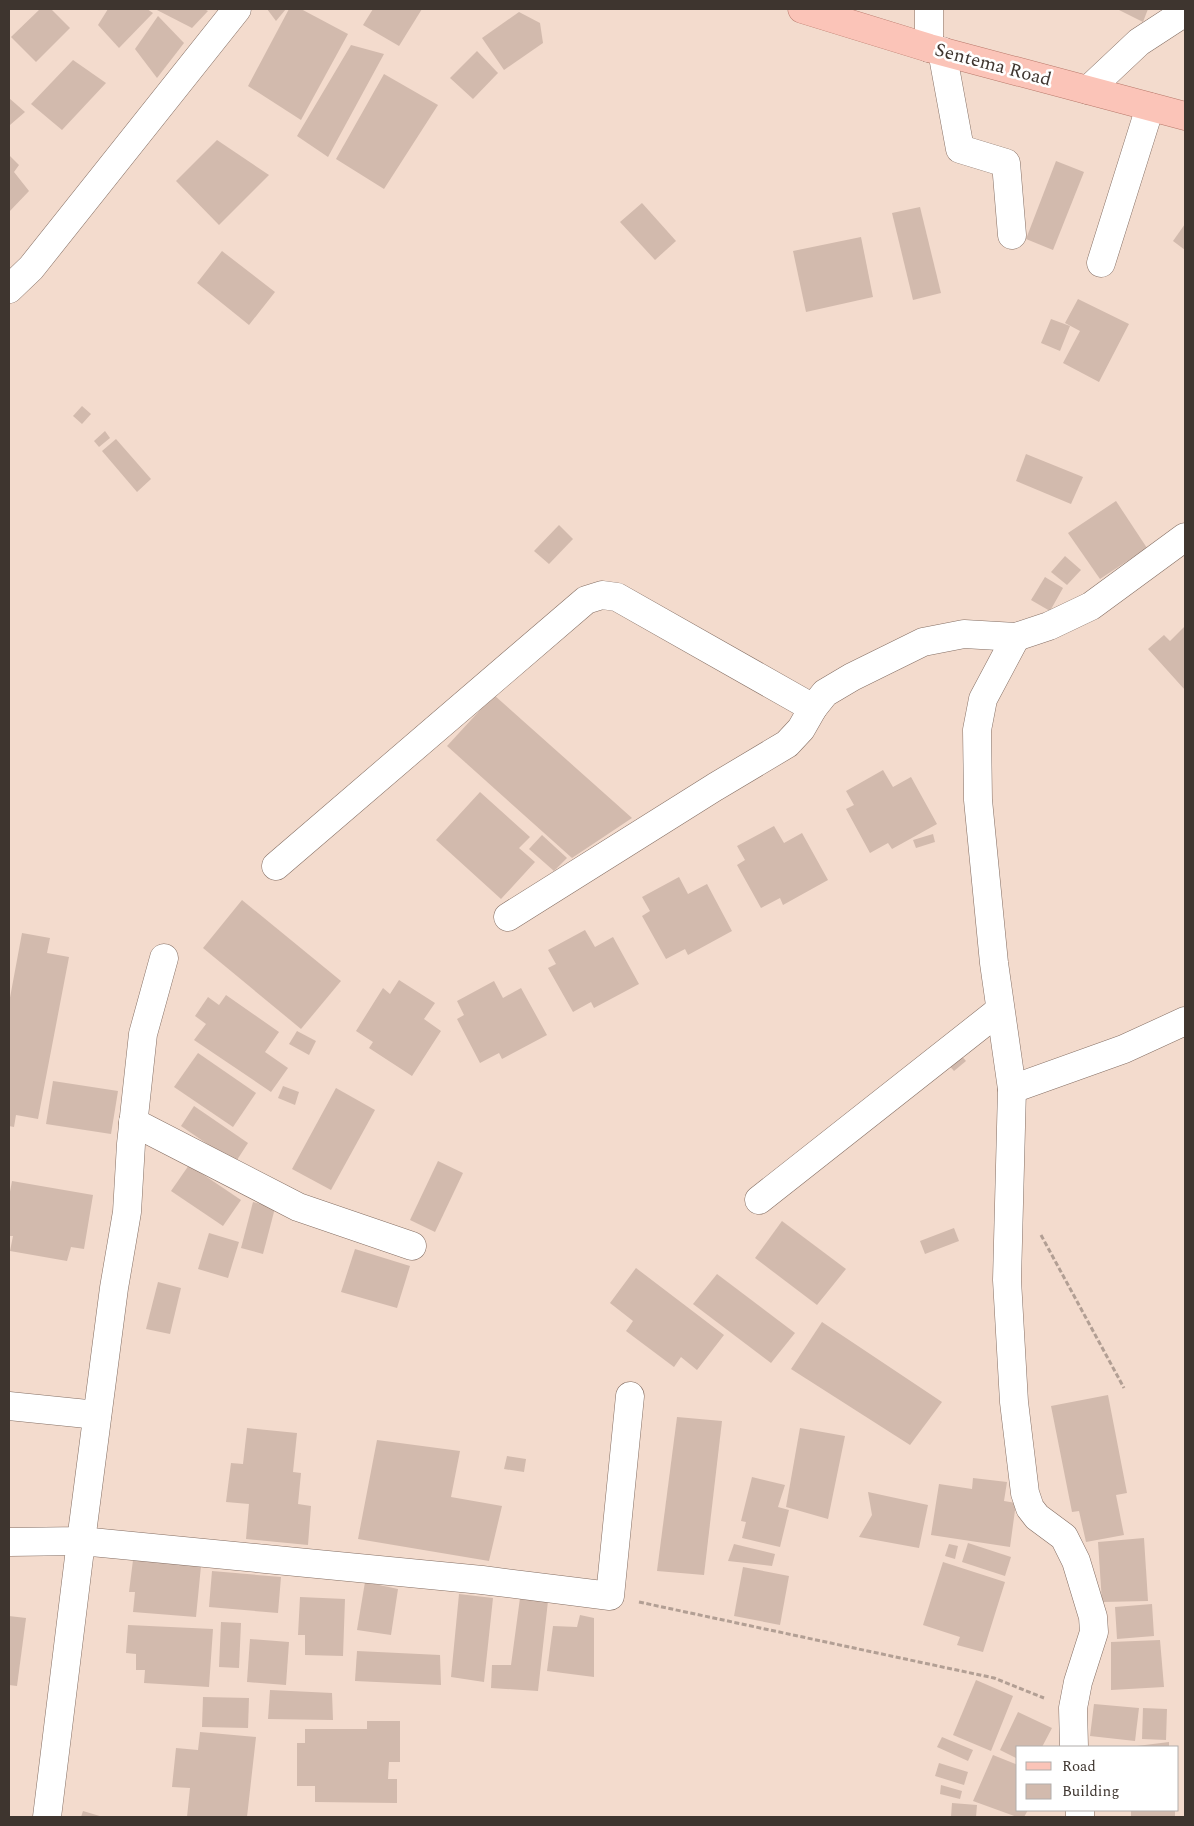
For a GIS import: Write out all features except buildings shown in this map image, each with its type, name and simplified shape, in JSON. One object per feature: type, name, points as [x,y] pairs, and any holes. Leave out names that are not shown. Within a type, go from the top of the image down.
[{"type":"main road","name":"Sentema Road","points":[[802,9],[936,49],[1185,116]]},
{"type":"street","points":[[9,289],[31,268],[237,9]]},
{"type":"street","points":[[929,9],[936,49],[960,149],[1006,163],[1012,235]]},
{"type":"street","points":[[1088,90],[1139,42],[1185,12]]},
{"type":"street","points":[[1101,263],[1150,107]]},
{"type":"street","points":[[508,918],[715,787],[788,744],[801,729],[813,708],[825,693],[852,677],[923,642],[964,634],[1016,637],[1049,626],[1091,606],[1185,537]]},
{"type":"street","points":[[276,866],[586,600],[602,595],[617,597],[813,708]]},
{"type":"street","points":[[1016,637],[983,699],[977,730],[978,800],[994,963],[1012,1089],[1007,1280],[1014,1402],[1025,1493],[1030,1508],[1037,1517],[1064,1537],[1076,1561],[1089,1602],[1094,1632],[1078,1682],[1073,1708],[1074,1746]]},
{"type":"street","points":[[47,1817],[97,1415],[114,1288],[127,1212],[133,1122],[143,1034],[164,958]]},
{"type":"street","points":[[760,1200],[1000,1010]]},
{"type":"street","points":[[1012,1089],[1124,1049],[1185,1021]]},
{"type":"street","points":[[133,1122],[298,1208],[412,1246]]},
{"type":"street","points":[[9,1542],[81,1541],[482,1580],[610,1596],[630,1396]]},
{"type":"street","points":[[9,1406],[97,1415]]},
{"type":"path","points":[[1038,1230],[1124,1388]]},
{"type":"path","points":[[610,1596],[994,1678],[1047,1700],[1073,1708]]}]
